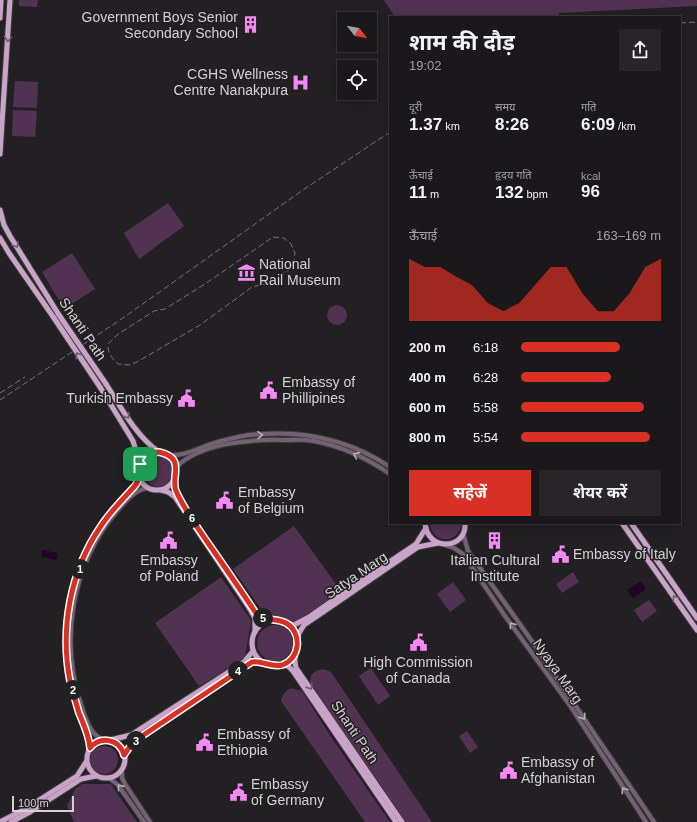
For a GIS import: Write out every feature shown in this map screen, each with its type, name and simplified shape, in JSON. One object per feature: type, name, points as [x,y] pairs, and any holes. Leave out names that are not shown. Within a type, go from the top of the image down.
[{"type":"main road","points":[[0,18],[1,0]]},
{"type":"main road","points":[[0,154],[10,0]]},
{"type":"main road","name":"Shanti Path","points":[[0,210],[4,225],[10,236],[59,315],[139,434],[150,446],[159,452]]},
{"type":"main road","name":"Shanti Path","points":[[0,238],[100,387],[133,441],[140,464]]},
{"type":"main road","points":[[124,755],[131,745],[142,736],[252,662],[256,661],[275,666],[281,665],[289,660],[295,653],[297,640],[293,630],[285,622],[261,618],[255,612],[178,495],[174,481],[176,467],[173,460],[168,455],[159,452],[149,454],[143,458],[140,464],[139,477],[142,483],[148,488],[168,492],[175,497],[248,606],[254,618],[255,632],[252,643],[253,651],[257,658],[264,663]]},
{"type":"main road","points":[[161,490],[166,488],[174,481]]},
{"type":"main road","points":[[623,524],[697,630]]},
{"type":"main road","points":[[632,524],[697,618]]},
{"type":"main road","points":[[426,526],[428,535],[432,540],[440,544]]},
{"type":"main road","name":"Satya Marg","points":[[285,622],[294,625],[309,617],[416,544],[426,526]]},
{"type":"main road","name":"Satya Marg","points":[[297,640],[304,625],[418,547],[451,544],[455,542],[465,527]]},
{"type":"main road","points":[[255,632],[262,624],[271,620]]},
{"type":"main road","points":[[0,822],[25,809],[77,776],[86,762],[90,748],[96,742],[131,735],[244,662],[253,651]]},
{"type":"main road","name":"Shanti Path","points":[[295,653],[296,668],[402,822]]},
{"type":"main road","name":"Shanti Path","points":[[281,665],[288,666],[293,671],[396,822]]},
{"type":"main road","points":[[86,762],[91,772],[96,776],[103,779],[115,776],[122,769],[125,760],[122,749],[118,744],[110,740]]},
{"type":"main road","points":[[11,822],[30,812],[81,779],[96,776]]},
{"type":"street","points":[[168,455],[181,455],[212,443],[246,435],[277,433],[314,436],[336,441],[369,454],[389,466]]},
{"type":"street","points":[[176,467],[189,457],[204,450],[232,443],[245,441],[294,440],[313,441],[348,451],[389,473]]},
{"type":"street","points":[[90,748],[87,732],[74,698],[68,663],[66,634],[70,603],[77,575],[91,542],[110,513],[137,484],[139,477]]},
{"type":"street","points":[[104,740],[96,736],[92,730],[75,683],[71,645],[74,604],[83,571],[94,546],[105,527],[125,502],[141,488],[148,488]]},
{"type":"street","name":"Nyaya Marg","points":[[465,527],[468,551],[529,637],[654,822]]},
{"type":"street","name":"Nyaya Marg","points":[[440,544],[454,548],[463,554],[505,616],[565,699],[646,822]]},
{"type":"street","points":[[122,769],[122,778],[125,784],[150,822]]},
{"type":"street","points":[[108,778],[118,784],[144,822]]},
{"type":"shaded area","points":[[19,0],[38,0],[37,7],[19,6]]},
{"type":"shaded area","points":[[384,0],[697,0],[697,6],[559,13],[558,16],[394,16]]},
{"type":"shaded area","points":[[15,81],[38,82],[37,108],[13,107]]},
{"type":"shaded area","points":[[13,110],[37,111],[35,137],[12,136]]},
{"type":"shaded area","points":[[168,203],[184,226],[139,259],[124,233]]},
{"type":"shaded area","points":[[72,253],[95,289],[64,309],[42,272]]},
{"type":"shaded area","points":[[337,305],[344,308],[347,315],[344,322],[337,325],[330,322],[327,315],[330,308]]},
{"type":"shaded area","points":[[159,457],[169,462],[174,472],[169,482],[159,487],[149,482],[144,472],[149,462]]},
{"type":"shaded area","points":[[430,524],[461,524],[460,530],[451,538],[440,538],[435,535]]},
{"type":"shaded area","points":[[294,526],[341,591],[297,622],[265,615],[233,569]]},
{"type":"shaded area","points":[[42,550],[58,553],[56,560],[41,557]]},
{"type":"shaded area","points":[[573,572],[579,582],[562,593],[556,584]]},
{"type":"shaded area","points":[[221,577],[251,620],[245,658],[199,686],[155,623]]},
{"type":"shaded area","points":[[641,581],[646,589],[633,598],[627,590]]},
{"type":"shaded area","points":[[453,582],[466,600],[450,612],[437,594]]},
{"type":"shaded area","points":[[649,600],[657,611],[642,622],[634,610]]},
{"type":"shaded area","points":[[279,625],[288,630],[292,636],[292,650],[288,656],[279,661],[271,661],[262,656],[258,650],[257,639],[262,630],[268,626]]},
{"type":"shaded area","points":[[371,668],[390,696],[378,705],[359,676]]},
{"type":"shaded area","points":[[323,669],[331,672],[432,822],[405,822],[310,682],[311,676],[314,673]]},
{"type":"shaded area","points":[[291,688],[302,691],[331,737],[390,822],[365,822],[281,701],[284,693]]},
{"type":"shaded area","points":[[467,731],[478,747],[470,753],[459,736]]},
{"type":"shaded area","points":[[104,746],[114,750],[118,760],[114,770],[104,774],[94,770],[90,760],[94,750]]},
{"type":"shaded area","points":[[82,784],[111,784],[137,822],[74,822],[67,806],[75,789]]},
{"type":"railway","points":[[681,23],[697,22]]},
{"type":"railway","points":[[0,400],[123,318],[300,192],[389,133]]},
{"type":"railway","points":[[273,237],[284,238],[291,244],[295,253],[294,260],[289,270],[264,284],[252,287],[200,325],[137,362],[129,365],[118,364],[109,353],[108,344],[117,335],[154,311],[165,309],[205,284],[273,237]]},
{"type":"railway","points":[[0,393],[25,377]]},
{"type":"place","name":"Government Boys Senior Secondary School","points":[[251,25]]},
{"type":"place","name":"CGHS Wellness Centre Nanakpura","points":[[301,82]]},
{"type":"place","name":"National Rail Museum","points":[[246,272]]},
{"type":"place","name":"Embassy of Phillipines","points":[[269,390]]},
{"type":"place","name":"Turkish Embassy","points":[[186,398]]},
{"type":"place","name":"Embassy of Belgium","points":[[225,500]]},
{"type":"place","name":"Embassy of Poland","points":[[169,540]]},
{"type":"place","name":"Italian Cultural Institute","points":[[495,540]]},
{"type":"place","name":"Embassy of Italy","points":[[560,554]]},
{"type":"place","name":"High Commission of Canada","points":[[418,642]]},
{"type":"place","name":"Embassy of Ethiopia","points":[[204,742]]},
{"type":"place","name":"Embassy of Afghanistan","points":[[508,770]]},
{"type":"place","name":"Embassy of Germany","points":[[238,792]]},
{"type":"route","points":[[156,452],[164,453],[173,460],[176,467],[174,487],[199,529],[255,612],[264,619],[280,620],[291,627],[297,637],[297,649],[293,657],[281,665],[275,666],[262,662],[252,662],[142,736],[126,750],[124,755],[118,744],[110,740],[96,742],[90,748],[87,732],[78,711],[70,680],[66,634],[70,603],[77,575],[83,559],[91,542],[110,513],[137,484],[140,464],[146,456],[156,452]]}]
